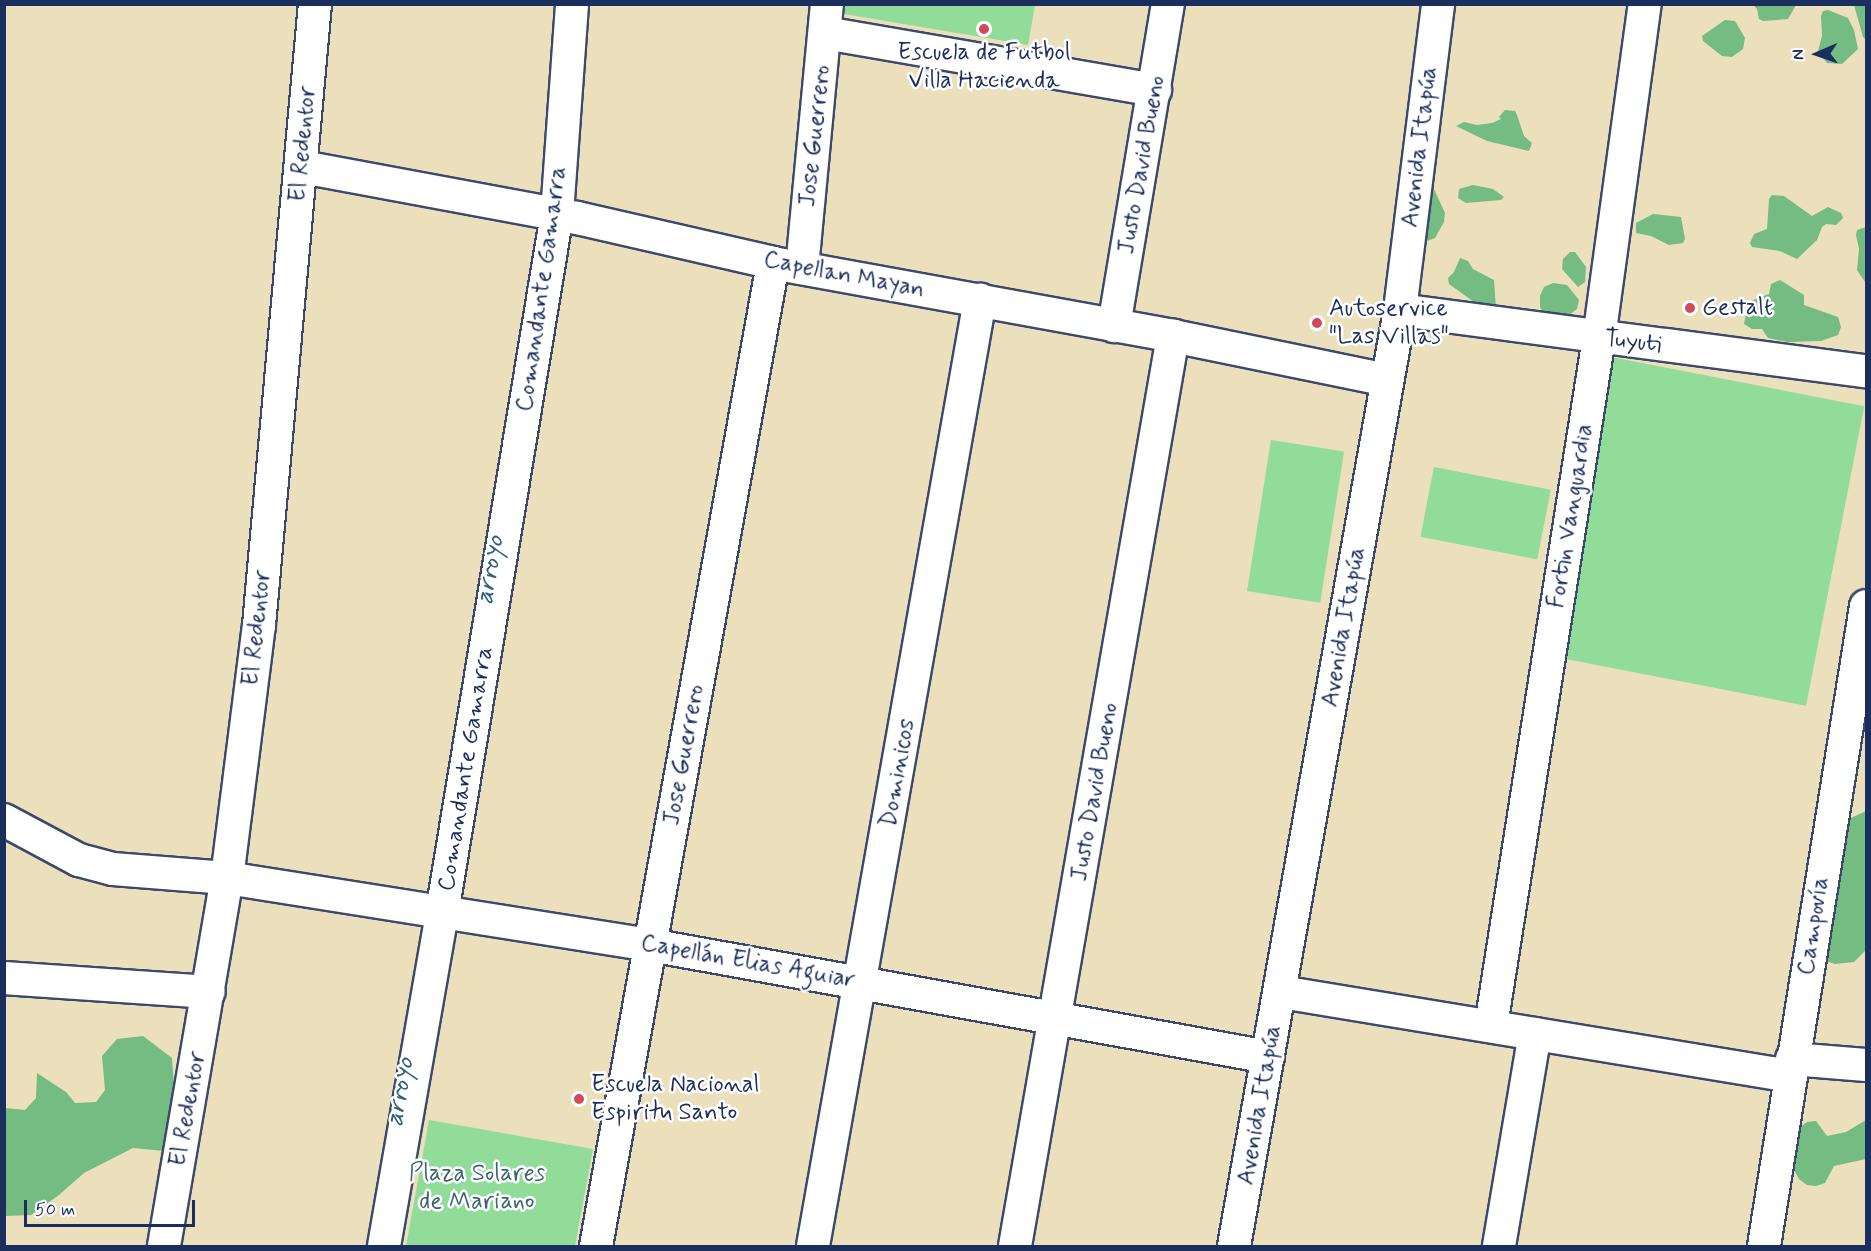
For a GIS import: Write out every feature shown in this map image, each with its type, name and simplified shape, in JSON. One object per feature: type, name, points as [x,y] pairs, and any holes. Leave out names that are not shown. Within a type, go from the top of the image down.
[{"type":"street","name":"El Redentor","points":[[164,1246],[227,878],[259,625],[315,4]]},
{"type":"street","name":"Comandante Gamarra","points":[[384,1246],[442,913],[557,214],[572,4]]},
{"type":"street","name":"Justo David Bueno","points":[[1114,326],[1168,4]]},
{"type":"street","name":"Avenida Itapúa","points":[[1234,1246],[1281,992],[1400,310],[1437,4]]},
{"type":"street","name":"Fortin Vanguardia","points":[[1491,1026],[1599,338],[1645,4]]},
{"type":"street","points":[[826,19],[1155,90]]},
{"type":"street","name":"Jose Guerrero","points":[[596,1246],[650,945],[787,265],[826,19]]},
{"type":"street","name":"Capellan Mayan","points":[[302,167],[557,214],[787,265],[1173,336],[1387,380]]},
{"type":"street","name":"Dominicos","points":[[813,1246],[862,982],[980,300]]},
{"type":"street","name":"Tuyuti","points":[[1400,310],[1599,338],[1866,371]]},
{"type":"street","name":"Justo David Bueno","points":[[1015,1246],[1173,336]]},
{"type":"street","name":"Campovía","points":[[1764,1246],[1866,606]]},
{"type":"street","name":"Capellán Elias Aguiar","points":[[4,820],[79,860],[113,869],[227,878],[650,945],[1268,1057]]},
{"type":"street","points":[[4,978],[208,992]]},
{"type":"street","points":[[1281,992],[1535,1034],[1791,1068],[1866,1065]]},
{"type":"street","points":[[1499,1246],[1535,1034]]},
{"type":"green space","name":"Escuela de Futbol Villa Hacienda","points":[[845,4],[1035,5],[1028,45],[844,14]]},
{"type":"green space","points":[[1753,5],[1796,5],[1788,19],[1763,21],[1759,19],[1757,9]]},
{"type":"green space","points":[[1854,5],[1866,5],[1866,40],[1863,37]]},
{"type":"green space","points":[[1828,10],[1848,18],[1854,30],[1858,49],[1842,64],[1827,63],[1818,51],[1822,36],[1821,16],[1823,11]]},
{"type":"green space","points":[[1725,20],[1735,21],[1745,38],[1743,49],[1732,57],[1722,56],[1703,41],[1702,36]]},
{"type":"green space","points":[[1505,110],[1515,111],[1524,136],[1532,143],[1529,151],[1487,141],[1456,126],[1464,122],[1477,125],[1492,123],[1501,119],[1499,117]]},
{"type":"green space","points":[[1473,185],[1493,189],[1504,197],[1501,200],[1466,203],[1458,198],[1459,189]]},
{"type":"green space","points":[[1433,187],[1445,213],[1444,222],[1435,238],[1422,243],[1428,188]]},
{"type":"green space","points":[[1772,195],[1784,196],[1812,216],[1828,207],[1841,213],[1843,218],[1836,225],[1826,224],[1822,227],[1817,240],[1797,259],[1780,251],[1752,247],[1750,243],[1754,234],[1767,229],[1769,199]]},
{"type":"green space","points":[[1653,214],[1681,217],[1685,239],[1683,243],[1669,245],[1651,236],[1636,233],[1636,223]]},
{"type":"green space","points":[[1866,227],[1866,289],[1865,282],[1857,270],[1859,249],[1856,235],[1857,230]]},
{"type":"green space","points":[[1570,252],[1575,252],[1586,267],[1585,282],[1578,287],[1562,269],[1563,259]]},
{"type":"green space","points":[[1460,258],[1468,261],[1473,269],[1494,280],[1496,309],[1488,312],[1449,284],[1448,278],[1454,272]]},
{"type":"green space","points":[[1780,280],[1804,295],[1804,305],[1838,317],[1841,327],[1838,335],[1821,341],[1788,342],[1768,338],[1762,329],[1752,329],[1744,324],[1748,302],[1769,294],[1771,284]]},
{"type":"green space","points":[[1553,283],[1567,285],[1579,300],[1577,309],[1562,320],[1545,315],[1540,307],[1540,296],[1544,287]]},
{"type":"green space","points":[[1611,357],[1864,406],[1806,706],[1553,656]]},
{"type":"green space","points":[[1271,440],[1344,452],[1320,603],[1247,591]]},
{"type":"green space","points":[[1434,467],[1551,490],[1537,559],[1420,537]]},
{"type":"green space","points":[[1866,811],[1866,950],[1854,962],[1835,964],[1826,961],[1825,951],[1845,826],[1851,818]]},
{"type":"green space","points":[[143,1036],[172,1058],[175,1100],[164,1151],[133,1148],[84,1173],[31,1215],[5,1216],[5,1108],[25,1110],[36,1098],[37,1073],[66,1092],[75,1103],[96,1102],[105,1090],[102,1056],[117,1039]]},
{"type":"green space","name":"Plaza Solares de Mariano","points":[[429,1120],[593,1149],[575,1246],[406,1246]]},
{"type":"green space","points":[[1866,1120],[1866,1159],[1834,1166],[1825,1183],[1816,1186],[1807,1185],[1799,1179],[1794,1170],[1790,1127],[1799,1128],[1807,1122],[1816,1121],[1827,1136],[1846,1132]]},
{"type":"place","name":"Escuela de Futbol Villa Hacienda","points":[[984,29]]},
{"type":"place","name":"Gestalt","points":[[1690,308]]},
{"type":"place","name":"Autoservice \"Las Villas\"","points":[[1317,323]]},
{"type":"place","name":"Escuela Nacional Espiritu Santo","points":[[579,1099]]},
{"type":"water label","name":"arroyo","points":[[491,570]]},
{"type":"water label","name":"arroyo","points":[[401,1092]]}]
